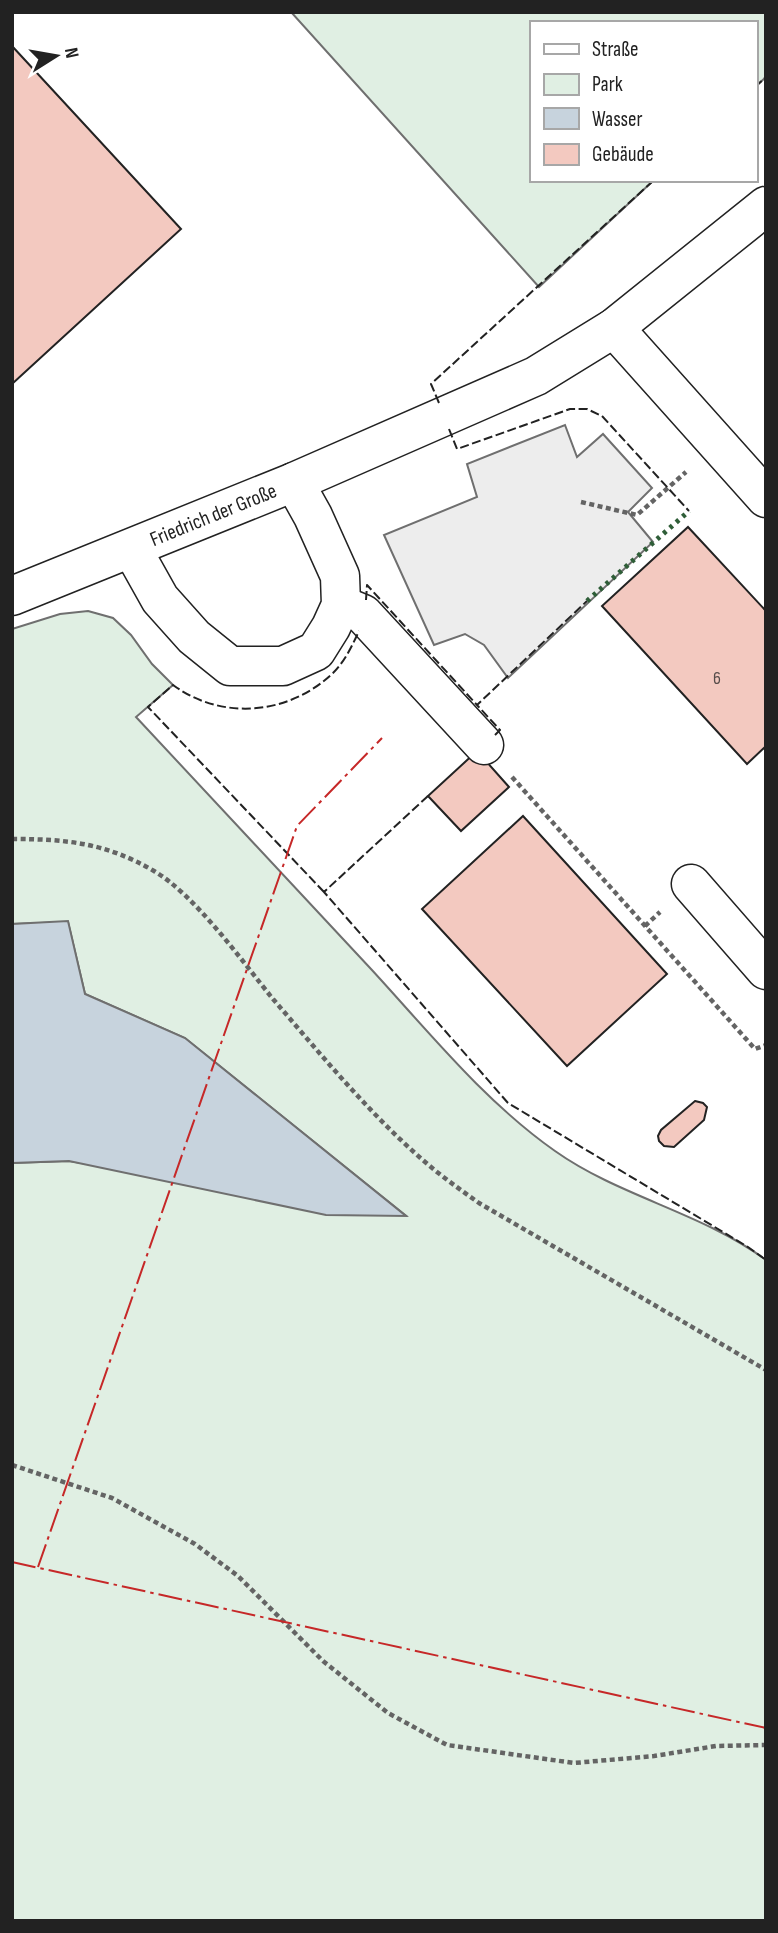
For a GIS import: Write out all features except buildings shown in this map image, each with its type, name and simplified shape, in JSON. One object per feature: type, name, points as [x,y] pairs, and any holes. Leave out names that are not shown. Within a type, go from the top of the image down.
[{"type":"street","name":"Friedrich der Große","points":[[12,596],[293,482],[536,376],[614,328],[766,206]]},
{"type":"street","points":[[614,328],[766,498]]},
{"type":"street","name":"Friedrich der Große","points":[[132,549],[160,599],[194,637],[230,666],[284,666],[316,652],[341,605],[340,576],[313,516],[293,482]]},
{"type":"street","points":[[341,605],[363,614],[484,745]]},
{"type":"street","points":[[691,884],[766,971]]},
{"type":"path","points":[[581,502],[636,515],[666,488]]},
{"type":"path","points":[[484,745],[755,1049],[766,1045]]},
{"type":"path","points":[[12,839],[55,839],[91,845],[130,858],[158,873],[192,903],[332,1068],[435,1170],[480,1203],[766,1370]]},
{"type":"path","points":[[12,1465],[112,1498],[195,1544],[238,1576],[323,1661],[388,1713],[447,1745],[574,1763],[654,1756],[716,1746],[766,1745]]},
{"type":"green space","points":[[291,12],[766,12],[766,77],[757,85],[757,21],[530,21],[530,182],[652,182],[539,287]]},
{"type":"green space","points":[[88,611],[113,618],[173,685],[136,717],[481,1088],[529,1131],[580,1167],[715,1229],[766,1260],[766,1921],[12,1921],[12,1163],[69,1161],[405,1215],[185,1038],[85,994],[68,922],[12,924],[12,629],[60,614]]},
{"type":"shaded area","points":[[565,425],[577,457],[603,434],[652,488],[628,512],[653,542],[508,678],[484,645],[465,634],[434,645],[384,535],[477,497],[467,464]]},
{"type":"water","points":[[68,921],[85,994],[185,1038],[406,1216],[326,1215],[69,1161],[12,1163],[12,924]]},
{"type":"hedge","points":[[587,601],[689,511]]},
{"type":"fence","points":[[757,85],[766,77]]},
{"type":"fence","points":[[439,403],[431,384],[652,182]]},
{"type":"fence","points":[[449,429],[457,449],[570,409],[587,409],[602,416],[689,511]]},
{"type":"fence","points":[[366,600],[367,585],[477,705]]},
{"type":"fence","points":[[495,735],[500,730],[477,705],[587,601]]},
{"type":"fence","points":[[324,892],[148,707],[173,685],[192,697],[234,708],[276,705],[296,698],[333,673],[345,658],[359,631]]},
{"type":"fence","points":[[428,796],[324,892],[508,1103],[766,1260]]},
{"type":"power","points":[[38,1567],[297,826],[382,738]]},
{"type":"power","points":[[12,1562],[766,1728]]}]
